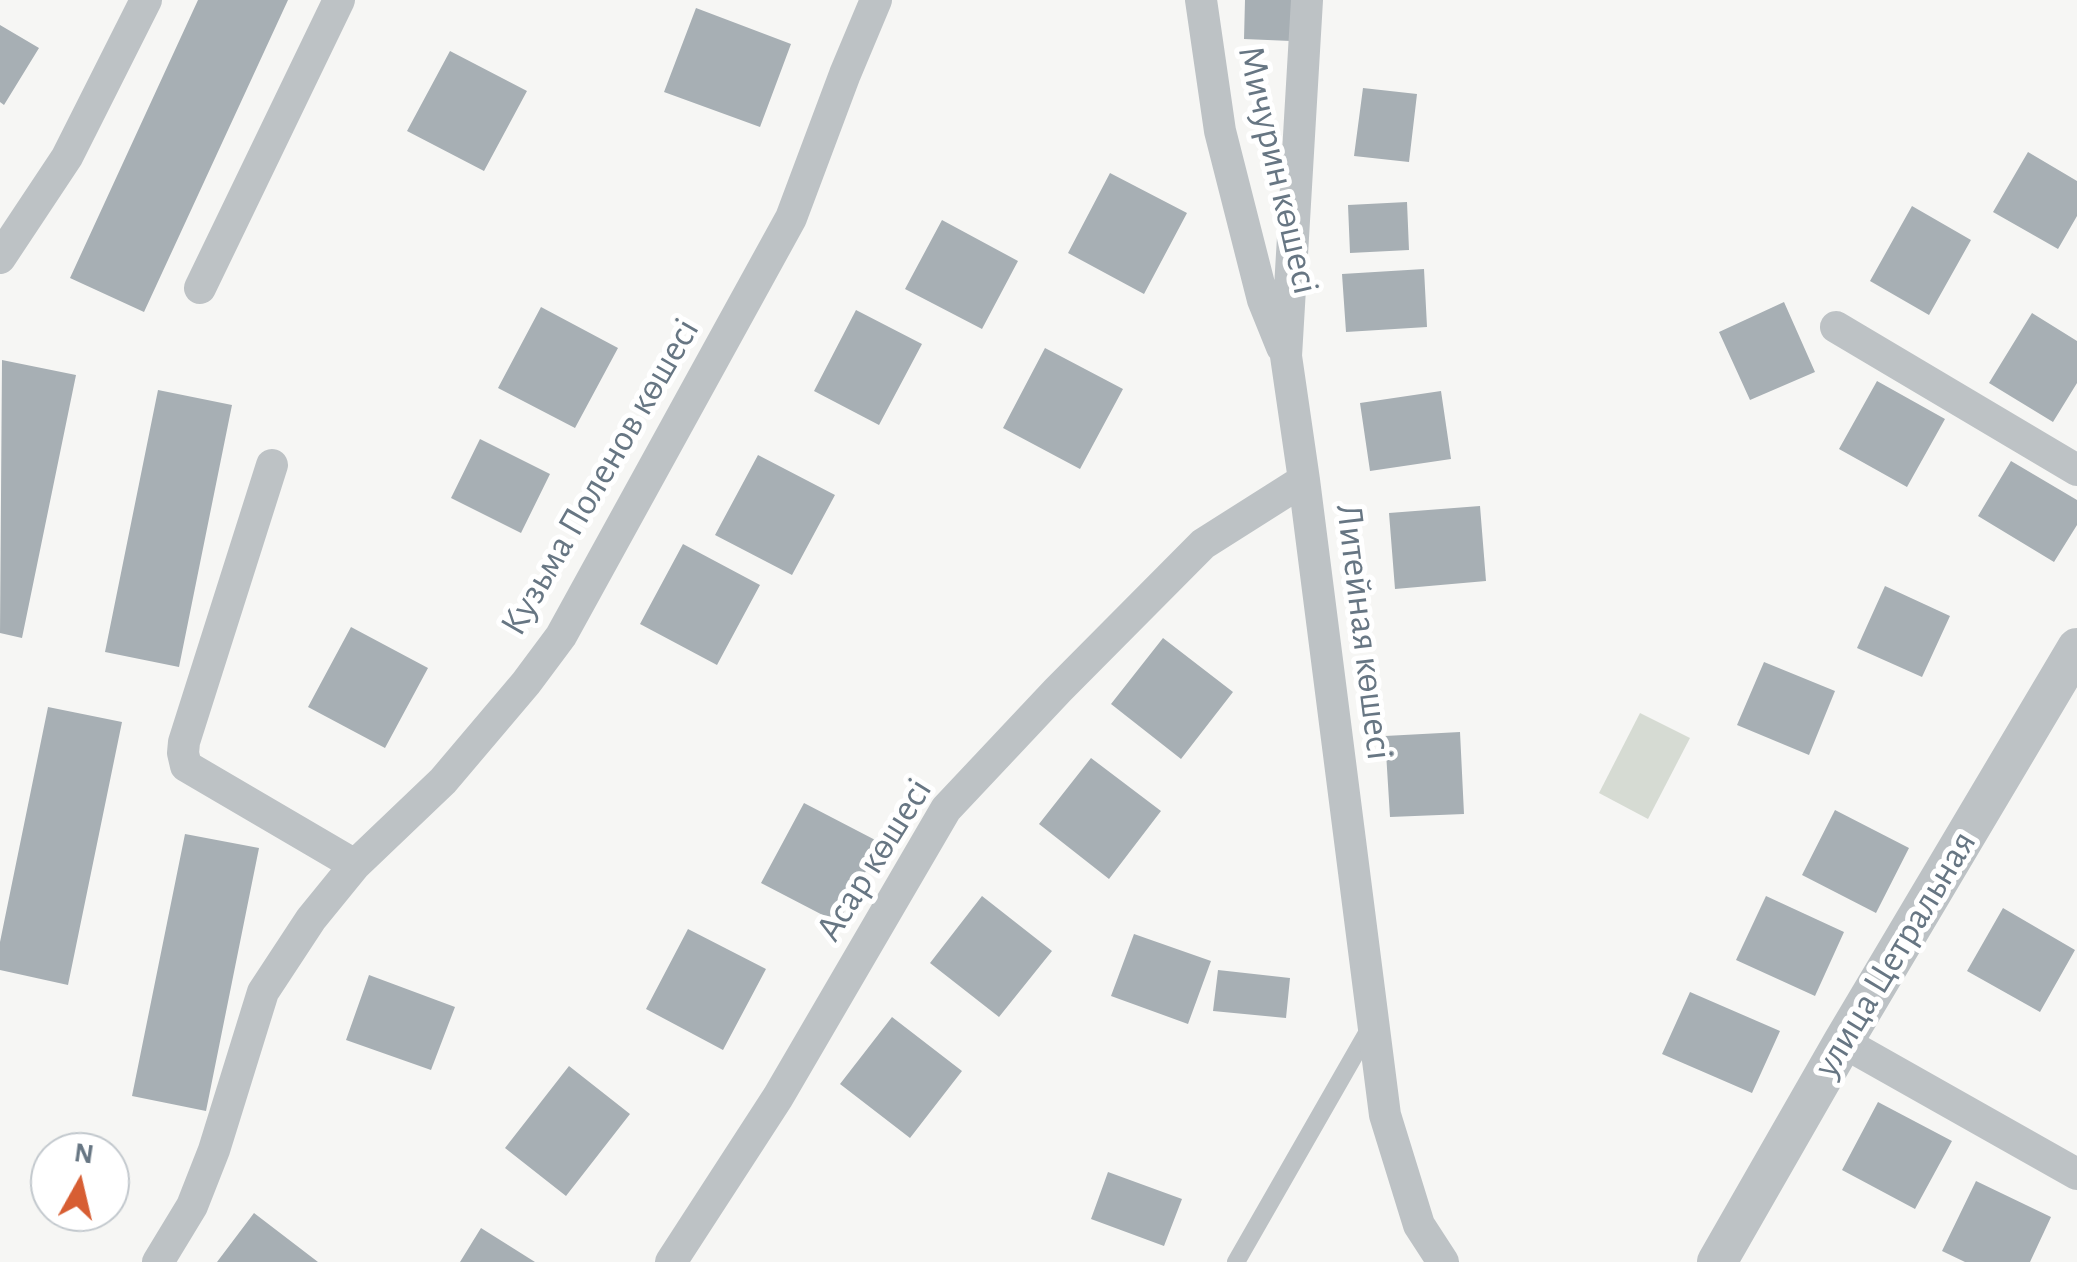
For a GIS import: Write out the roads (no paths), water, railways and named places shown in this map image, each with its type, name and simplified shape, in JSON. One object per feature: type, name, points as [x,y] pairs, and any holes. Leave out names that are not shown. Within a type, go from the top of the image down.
[{"type":"street","points":[[0,258],[67,157],[146,0]]},
{"type":"street","points":[[200,288],[339,0]]},
{"type":"street","name":"Кузьма Поленов көшесі","points":[[158,1262],[192,1206],[214,1150],[263,992],[311,919],[355,865],[442,780],[561,636],[791,218],[876,0]]},
{"type":"street","name":"Мичурин көшесі","points":[[1201,0],[1220,131],[1263,300],[1286,356]]},
{"type":"street","name":"Литейная көшесі","points":[[1306,0],[1286,356],[1385,1115],[1419,1225],[1443,1262]]},
{"type":"street","points":[[1836,327],[2077,470]]},
{"type":"street","points":[[272,465],[183,753],[186,766],[355,865]]},
{"type":"street","name":"Асар көшесі","points":[[670,1262],[778,1097],[946,809],[1204,544],[1304,480]]},
{"type":"street","name":"улица Цетральная","points":[[1716,1262],[2077,648]]},
{"type":"street","points":[[1843,1042],[2077,1174]]},
{"type":"lane","points":[[1236,1262],[1373,1023]]}]
